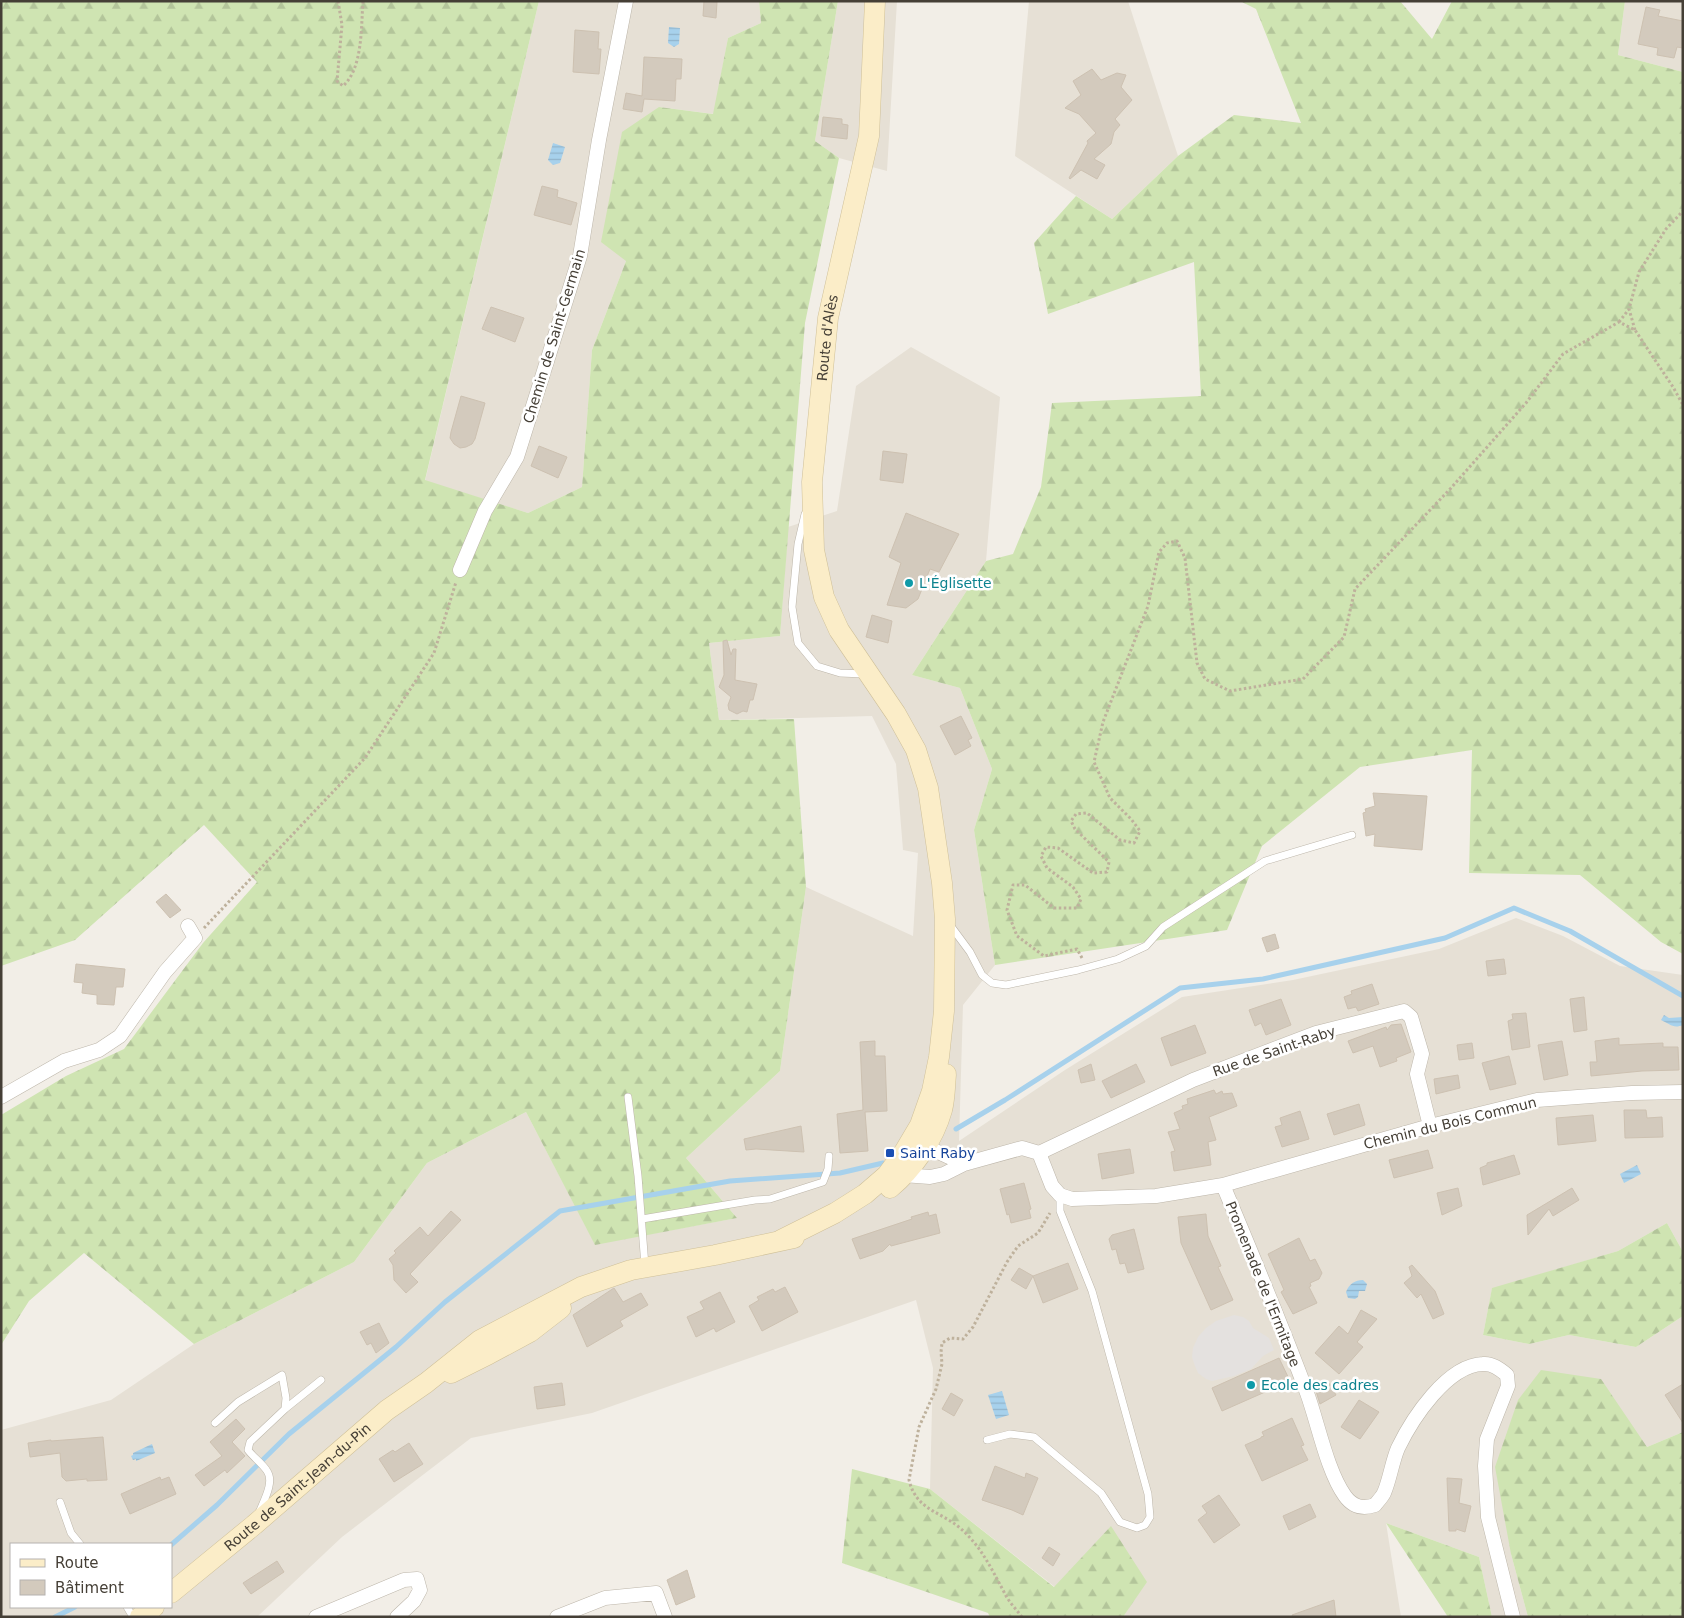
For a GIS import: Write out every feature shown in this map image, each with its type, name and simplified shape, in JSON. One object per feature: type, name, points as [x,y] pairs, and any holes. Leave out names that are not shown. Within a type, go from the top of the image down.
[{"type":"main road","name":"Route d'Alès","points":[[866,670],[839,630],[824,597],[814,550],[812,482],[828,318],[870,136],[875,1]]},
{"type":"main road","name":"Route de Saint-Jean-du-Pin","points":[[781,1240],[835,1213],[865,1194],[887,1175],[920,1126],[932,1091],[939,1057],[944,1011],[945,918],[942,883],[928,788],[916,750],[896,714],[866,670]]},
{"type":"main road","name":"Route de Saint-Jean-du-Pin","points":[[172,1592],[254,1525],[387,1410],[426,1383],[441,1378],[530,1332],[598,1282],[631,1270],[715,1255],[802,1236],[823,1228],[873,1203],[904,1175],[934,1131],[942,1109],[949,1033],[944,1011]]},
{"type":"main road","points":[[140,1617],[153,1608]]},
{"type":"street","name":"Chemin de Saint-Germain","points":[[460,570],[485,511],[516,457],[580,256],[599,140],[626,1]]},
{"type":"street","points":[[1,1097],[64,1061],[99,1050],[120,1036],[191,932]]},
{"type":"street","name":"Rue de Saint-Raby","points":[[1039,1153],[1193,1080],[1316,1033],[1404,1011],[1411,1017],[1422,1054],[1417,1074],[1430,1126]]},
{"type":"street","name":"Chemin du Bois Commun","points":[[1223,1185],[1430,1126],[1537,1100],[1632,1093],[1683,1092]]},
{"type":"street","points":[[925,1146],[964,1164]]},
{"type":"street","points":[[904,1175],[930,1177],[944,1174],[964,1164],[1022,1148],[1039,1153],[1052,1186],[1060,1195]]},
{"type":"street","name":"Promenade de l'Ermitage","points":[[1060,1195],[1072,1199],[1156,1196],[1223,1185],[1308,1394],[1336,1482],[1346,1498],[1356,1505],[1365,1508],[1375,1506],[1384,1492],[1398,1449],[1408,1430],[1420,1412],[1447,1380],[1465,1368],[1484,1364],[1497,1367],[1507,1375],[1508,1386],[1487,1439],[1485,1466],[1488,1517],[1513,1617]]},
{"type":"street","points":[[316,1617],[404,1580],[417,1579],[420,1590],[414,1601],[397,1617]]},
{"type":"street","points":[[557,1617],[605,1598],[656,1593],[665,1617]]},
{"type":"lane","points":[[812,482],[798,544],[792,607],[798,643],[817,666],[840,673],[866,670]]},
{"type":"lane","points":[[945,918],[970,952],[982,975],[992,983],[1006,985],[1086,968],[1118,959],[1146,946],[1164,927],[1265,861],[1352,835]]},
{"type":"lane","points":[[628,1098],[638,1176],[646,1268]]},
{"type":"lane","points":[[641,1217],[770,1199],[823,1182],[828,1169],[829,1156]]},
{"type":"lane","points":[[987,1440],[1010,1434],[1034,1437],[1101,1493],[1120,1522],[1137,1528],[1145,1525],[1150,1517],[1148,1494],[1100,1318],[1092,1292],[1060,1211],[1060,1195]]},
{"type":"lane","points":[[215,1423],[238,1402],[282,1374],[286,1398],[285,1409]]},
{"type":"lane","points":[[254,1525],[268,1490],[270,1478],[268,1471],[255,1460],[248,1450],[250,1442],[285,1409],[321,1380]]},
{"type":"lane","points":[[60,1502],[71,1533],[79,1543]]},
{"type":"path","points":[[338,1],[342,25],[338,81],[343,86],[350,80],[358,60],[364,1]]},
{"type":"path","points":[[1086,968],[1077,949],[1044,956],[1037,951],[1017,936],[1007,910],[1013,885],[1025,885],[1054,908],[1077,908],[1081,899],[1073,887],[1047,868],[1041,856],[1046,847],[1058,848],[1093,873],[1106,872],[1109,862],[1075,829],[1071,821],[1076,814],[1087,813],[1120,840],[1134,843],[1140,831],[1110,798],[1094,762],[1104,722],[1148,606],[1160,552],[1167,542],[1177,541],[1185,558],[1197,663],[1205,679],[1230,691],[1303,679],[1344,638],[1355,589],[1457,481],[1526,403],[1563,354],[1618,322],[1629,308],[1639,272],[1666,229],[1683,211]]},
{"type":"path","points":[[1629,308],[1635,330],[1683,405]]},
{"type":"path","points":[[1618,322],[1635,330]]},
{"type":"path","points":[[191,932],[365,758],[434,653],[460,570]]},
{"type":"path","points":[[1022,1617],[1004,1594],[990,1563],[976,1544],[959,1527],[919,1502],[908,1480],[920,1426],[936,1389],[942,1364],[942,1343],[950,1338],[963,1339],[973,1328],[1007,1262],[1018,1246],[1038,1233],[1060,1195]]},
{"type":"shaded area","points":[[539,1],[759,1],[761,23],[728,38],[714,114],[659,107],[626,261],[592,350],[582,487],[528,513],[425,481]]},
{"type":"shaded area","points":[[838,1],[897,1],[887,171],[839,158],[815,141]]},
{"type":"shaded area","points":[[1029,1],[1128,1],[1178,156],[1112,219],[1015,156]]},
{"type":"shaded area","points":[[1625,1],[1683,1],[1683,72],[1618,55]]},
{"type":"shaded area","points":[[911,347],[1000,397],[986,561],[912,675],[960,688],[992,769],[974,830],[995,965],[963,1005],[959,1141],[1065,1070],[1182,997],[1293,980],[1439,949],[1516,918],[1563,936],[1620,966],[1683,975],[1683,1252],[1667,1223],[1618,1251],[1492,1289],[1483,1335],[1529,1344],[1569,1335],[1636,1347],[1683,1316],[1683,1432],[1647,1447],[1511,1554],[1528,1617],[1492,1617],[1479,1557],[1386,1523],[1401,1617],[1123,1617],[1146,1582],[1055,1587],[930,1489],[933,1368],[916,1300],[592,1413],[471,1438],[342,1537],[257,1617],[1,1617],[1,1430],[111,1400],[194,1344],[354,1262],[427,1163],[526,1112],[595,1244],[737,1218],[686,1158],[780,1071],[806,887],[913,936],[918,853],[903,850],[896,764],[872,716],[719,720],[709,643],[780,636],[788,527],[837,511],[856,386]]},
{"type":"shaded area","points":[[1234,1315],[1243,1317],[1249,1321],[1253,1328],[1269,1338],[1274,1350],[1263,1356],[1251,1369],[1234,1376],[1212,1381],[1206,1379],[1198,1373],[1195,1366],[1192,1357],[1193,1348],[1198,1337],[1206,1328],[1216,1321]]},
{"type":"green space","points":[[1,1],[539,1],[425,480],[528,513],[582,487],[592,350],[626,261],[601,242],[622,132],[659,107],[713,114],[728,38],[761,23],[759,1],[838,1],[815,141],[839,158],[805,323],[780,636],[709,643],[719,720],[794,719],[806,887],[780,1071],[686,1158],[737,1218],[595,1245],[526,1112],[427,1163],[354,1262],[194,1344],[84,1253],[29,1301],[1,1345],[1,1115],[66,1076],[124,1049],[203,943],[257,882],[204,825],[75,940],[1,966]]},
{"type":"green space","points":[[1240,1],[1400,1],[1432,39],[1452,1],[1625,1],[1618,55],[1683,72],[1683,954],[1661,942],[1580,875],[1469,873],[1472,750],[1360,767],[1262,846],[1227,930],[995,965],[974,830],[992,769],[960,688],[912,675],[986,561],[1013,554],[1041,487],[1052,403],[1201,396],[1194,262],[1048,314],[1034,243],[1076,196],[1112,219],[1178,156],[1234,115],[1301,123],[1256,9]]},
{"type":"green space","points":[[1667,1223],[1683,1252],[1683,1316],[1636,1347],[1569,1335],[1529,1344],[1483,1335],[1492,1288],[1618,1251]]},
{"type":"green space","points":[[1541,1370],[1601,1379],[1647,1447],[1683,1432],[1683,1617],[1528,1617],[1511,1554],[1495,1467],[1518,1400]]},
{"type":"green space","points":[[852,1469],[930,1489],[1054,1587],[1111,1526],[1147,1582],[1123,1617],[990,1617],[988,1613],[842,1563]]},
{"type":"green space","points":[[1386,1523],[1479,1557],[1492,1617],[1448,1617]]},
{"type":"water","points":[[669,27],[680,28],[679,44],[674,47],[668,43]]},
{"type":"water","points":[[553,143],[565,147],[560,163],[553,165],[548,160]]},
{"type":"water","points":[[1664,1015],[1669,1018],[1683,1017],[1683,1025],[1674,1026],[1661,1020]]},
{"type":"water","points":[[1637,1165],[1641,1174],[1624,1183],[1620,1174]]},
{"type":"water","points":[[1363,1280],[1367,1284],[1365,1291],[1359,1291],[1358,1297],[1355,1299],[1348,1298],[1346,1292],[1349,1287],[1357,1281]]},
{"type":"water","points":[[1002,1391],[1009,1415],[996,1419],[988,1395]]},
{"type":"water","points":[[152,1444],[155,1453],[136,1461],[136,1459],[133,1460],[131,1456],[133,1453]]},
{"type":"building","points":[[704,1],[717,2],[716,18],[703,16]]},
{"type":"building","points":[[1646,7],[1660,10],[1658,16],[1683,21],[1683,48],[1677,47],[1674,58],[1657,55],[1658,48],[1638,44]]},
{"type":"building","points":[[575,30],[599,32],[598,49],[601,49],[599,74],[573,72]]},
{"type":"building","points":[[644,57],[682,59],[681,79],[676,79],[675,101],[644,99],[642,112],[623,109],[626,93],[642,96]]},
{"type":"building","points":[[1092,69],[1101,80],[1117,73],[1126,75],[1121,87],[1132,100],[1115,119],[1120,125],[1114,132],[1111,144],[1094,159],[1105,165],[1097,179],[1081,170],[1070,179],[1088,143],[1087,141],[1096,133],[1079,114],[1065,108],[1081,95],[1073,81]]},
{"type":"building","points":[[823,117],[842,119],[842,124],[848,125],[847,139],[821,136]]},
{"type":"building","points":[[542,186],[558,190],[557,197],[577,203],[571,225],[534,215]]},
{"type":"building","points":[[491,307],[524,318],[515,342],[482,329]]},
{"type":"building","points":[[461,396],[485,403],[475,439],[472,444],[460,448],[450,438]]},
{"type":"building","points":[[539,446],[567,457],[558,478],[531,466]]},
{"type":"building","points":[[883,451],[907,454],[903,483],[880,480]]},
{"type":"building","points":[[906,513],[959,534],[939,572],[930,569],[918,599],[906,608],[887,605],[901,563],[889,557]]},
{"type":"building","points":[[872,615],[892,621],[888,643],[866,637]]},
{"type":"building","points":[[727,640],[731,655],[733,649],[736,649],[735,680],[757,684],[753,700],[750,700],[747,712],[743,711],[737,714],[729,710],[728,705],[731,697],[719,687],[724,675],[723,641]]},
{"type":"building","points":[[961,716],[972,738],[968,740],[971,746],[955,755],[940,726]]},
{"type":"building","points":[[1373,793],[1427,796],[1422,850],[1374,846],[1375,834],[1366,836],[1363,813],[1366,812],[1365,809],[1375,806]]},
{"type":"building","points":[[166,894],[181,910],[170,918],[156,902]]},
{"type":"building","points":[[1275,934],[1279,948],[1267,952],[1262,938]]},
{"type":"building","points":[[1504,959],[1506,974],[1488,976],[1486,961]]},
{"type":"building","points":[[76,964],[125,969],[123,987],[116,987],[114,1005],[97,1004],[97,995],[82,993],[83,983],[74,982]]},
{"type":"building","points":[[1372,984],[1379,1004],[1358,1011],[1356,1007],[1348,1009],[1344,997],[1352,994],[1351,991]]},
{"type":"building","points":[[1584,997],[1587,1030],[1574,1032],[1570,999]]},
{"type":"building","points":[[1281,999],[1291,1025],[1266,1035],[1261,1023],[1255,1026],[1249,1010]]},
{"type":"building","points":[[1526,1013],[1530,1047],[1512,1050],[1508,1021],[1513,1019],[1512,1014]]},
{"type":"building","points":[[1401,1024],[1411,1052],[1396,1058],[1397,1061],[1380,1067],[1373,1046],[1353,1053],[1348,1041],[1386,1027],[1387,1030],[1391,1025]]},
{"type":"building","points":[[1195,1025],[1206,1053],[1171,1066],[1161,1038]]},
{"type":"building","points":[[1619,1038],[1619,1045],[1663,1043],[1663,1047],[1678,1047],[1679,1070],[1642,1071],[1591,1076],[1590,1062],[1597,1062],[1595,1041]]},
{"type":"building","points":[[875,1041],[875,1056],[885,1056],[887,1111],[865,1112],[868,1151],[840,1153],[837,1114],[863,1110],[860,1042]]},
{"type":"building","points":[[1562,1041],[1568,1075],[1544,1080],[1538,1045]]},
{"type":"building","points":[[1472,1043],[1474,1058],[1459,1060],[1457,1045]]},
{"type":"building","points":[[1509,1056],[1516,1084],[1490,1090],[1482,1063]]},
{"type":"building","points":[[1091,1064],[1095,1080],[1081,1083],[1078,1070]]},
{"type":"building","points":[[1136,1064],[1145,1082],[1111,1098],[1102,1081]]},
{"type":"building","points":[[1458,1075],[1460,1088],[1436,1094],[1434,1079]]},
{"type":"building","points":[[1214,1090],[1216,1094],[1222,1091],[1223,1094],[1232,1093],[1237,1106],[1209,1117],[1216,1140],[1208,1142],[1211,1165],[1174,1171],[1171,1152],[1175,1151],[1168,1132],[1180,1129],[1174,1113],[1183,1109],[1182,1106],[1188,1104],[1187,1099]]},
{"type":"building","points":[[1359,1104],[1365,1125],[1334,1135],[1327,1114]]},
{"type":"building","points":[[1624,1110],[1646,1110],[1647,1118],[1662,1117],[1663,1137],[1625,1138]]},
{"type":"building","points":[[1300,1111],[1309,1139],[1282,1147],[1275,1127],[1282,1125],[1280,1118]]},
{"type":"building","points":[[1593,1115],[1596,1141],[1558,1145],[1556,1118]]},
{"type":"building","points":[[801,1126],[804,1152],[746,1150],[744,1139]]},
{"type":"building","points":[[1130,1149],[1134,1173],[1102,1179],[1098,1154]]},
{"type":"building","points":[[1428,1150],[1433,1168],[1394,1178],[1389,1160]]},
{"type":"building","points":[[1514,1155],[1520,1174],[1483,1185],[1480,1168],[1487,1165],[1487,1163]]},
{"type":"building","points":[[1024,1183],[1031,1209],[1029,1210],[1031,1218],[1011,1223],[1000,1189]]},
{"type":"building","points":[[1458,1188],[1462,1206],[1442,1215],[1437,1193]]},
{"type":"building","points":[[1572,1188],[1579,1200],[1553,1216],[1549,1209],[1528,1235],[1527,1215]]},
{"type":"building","points":[[451,1211],[461,1220],[410,1274],[418,1282],[406,1293],[394,1280],[393,1265],[389,1259],[396,1253],[394,1251],[420,1227],[428,1236]]},
{"type":"building","points":[[928,1212],[929,1216],[936,1214],[940,1233],[891,1246],[890,1244],[883,1251],[860,1259],[852,1239]]},
{"type":"building","points":[[1206,1214],[1208,1236],[1221,1266],[1218,1267],[1233,1300],[1211,1310],[1181,1243],[1178,1217]]},
{"type":"building","points":[[1134,1229],[1144,1269],[1128,1273],[1125,1263],[1120,1264],[1116,1249],[1112,1250],[1109,1239],[1112,1235]]},
{"type":"building","points":[[1299,1238],[1310,1261],[1315,1259],[1322,1273],[1319,1279],[1310,1283],[1311,1286],[1309,1287],[1317,1303],[1293,1314],[1281,1292],[1284,1290],[1268,1254]]},
{"type":"building","points":[[1068,1263],[1078,1289],[1043,1303],[1033,1276]]},
{"type":"building","points":[[1412,1265],[1435,1291],[1444,1314],[1433,1319],[1421,1294],[1417,1298],[1404,1283],[1412,1276],[1409,1267]]},
{"type":"building","points":[[1019,1268],[1033,1276],[1026,1289],[1011,1280]]},
{"type":"building","points":[[785,1287],[798,1312],[762,1331],[749,1306],[759,1300],[757,1297],[773,1289],[775,1292]]},
{"type":"building","points":[[614,1288],[623,1302],[641,1293],[648,1305],[620,1321],[623,1326],[587,1347],[573,1315]]},
{"type":"building","points":[[720,1292],[735,1322],[716,1332],[714,1328],[696,1337],[687,1317],[704,1309],[700,1302]]},
{"type":"building","points":[[1361,1310],[1377,1319],[1357,1342],[1363,1347],[1339,1374],[1315,1353],[1339,1326],[1348,1334]]},
{"type":"building","points":[[379,1323],[389,1343],[376,1353],[371,1343],[367,1345],[360,1332]]},
{"type":"building","name":"Ecole des cadres","points":[[1279,1358],[1290,1381],[1222,1411],[1212,1388]]},
{"type":"building","points":[[562,1383],[565,1405],[537,1409],[534,1387]]},
{"type":"building","points":[[1329,1383],[1336,1395],[1320,1404],[1316,1391]]},
{"type":"building","points":[[1683,1384],[1683,1423],[1665,1395]]},
{"type":"building","points":[[951,1393],[963,1400],[954,1416],[942,1409]]},
{"type":"building","points":[[1359,1400],[1379,1412],[1360,1439],[1341,1427]]},
{"type":"building","points":[[1292,1418],[1304,1445],[1301,1446],[1308,1460],[1262,1481],[1245,1445],[1264,1436],[1262,1432]]},
{"type":"building","points":[[236,1419],[245,1429],[232,1442],[245,1456],[227,1473],[225,1470],[204,1486],[195,1475],[222,1456],[210,1442]]},
{"type":"building","points":[[103,1437],[107,1480],[66,1481],[62,1477],[60,1453],[30,1457],[28,1443]]},
{"type":"building","points":[[409,1443],[423,1464],[394,1482],[379,1459]]},
{"type":"building","points":[[995,1466],[1025,1478],[1026,1473],[1038,1478],[1023,1515],[982,1500]]},
{"type":"building","points":[[160,1477],[161,1480],[169,1477],[176,1494],[130,1514],[121,1494]]},
{"type":"building","points":[[1447,1478],[1462,1479],[1459,1503],[1471,1506],[1465,1532],[1456,1529],[1456,1531],[1449,1531]]},
{"type":"building","points":[[1219,1495],[1240,1525],[1214,1543],[1198,1520],[1207,1513],[1202,1506]]},
{"type":"building","points":[[1310,1504],[1316,1517],[1289,1530],[1283,1516]]},
{"type":"building","points":[[1049,1547],[1060,1554],[1053,1566],[1042,1558]]},
{"type":"building","points":[[277,1561],[284,1572],[251,1594],[243,1583]]},
{"type":"building","points":[[687,1570],[695,1597],[676,1605],[667,1580]]},
{"type":"building","points":[[1334,1600],[1336,1617],[1293,1617],[1292,1615]]},
{"type":"waterway","points":[[956,1129],[1005,1100],[1180,988],[1263,979],[1445,938],[1514,908],[1570,931],[1683,996]]},
{"type":"waterway","points":[[172,1544],[217,1505],[289,1434],[396,1347],[445,1302],[560,1211],[730,1181],[840,1173],[883,1163]]},
{"type":"waterway","points":[[55,1617],[73,1608]]},
{"type":"place","name":"L'Églisette","points":[[909,583]]},
{"type":"place","name":"Saint Raby","points":[[890,1153]]},
{"type":"place","name":"Ecole des cadres","points":[[1251,1385]]}]
